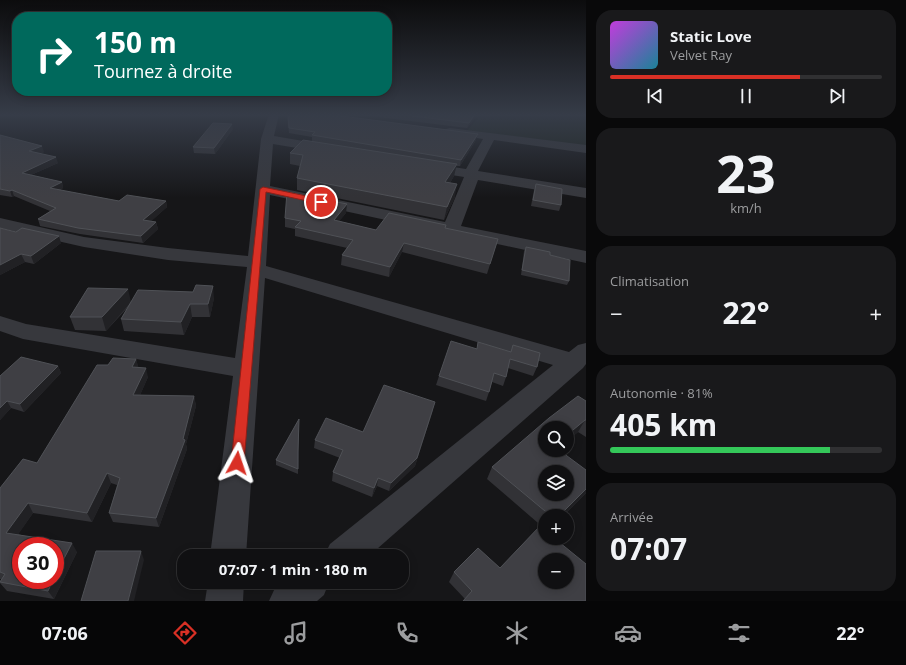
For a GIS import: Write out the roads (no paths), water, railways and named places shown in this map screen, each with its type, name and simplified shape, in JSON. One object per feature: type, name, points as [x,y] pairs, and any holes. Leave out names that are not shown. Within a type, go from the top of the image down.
[{"type":"street","points":[[229,549],[256,266],[266,142]]},
{"type":"street","points":[[284,142],[337,151]]},
{"type":"street","points":[[451,229],[471,179],[470,174],[487,142]]},
{"type":"street","points":[[530,142],[586,149]]},
{"type":"street","points":[[415,164],[586,193]]},
{"type":"street","points":[[263,189],[586,257]]},
{"type":"street","points":[[0,223],[84,242],[256,266],[580,357]]},
{"type":"street","points":[[0,323],[29,332],[246,369]]},
{"type":"street","points":[[350,549],[580,357]]},
{"type":"street","points":[[224,601],[225,589]]},
{"type":"street","points":[[288,601],[303,589]]}]
